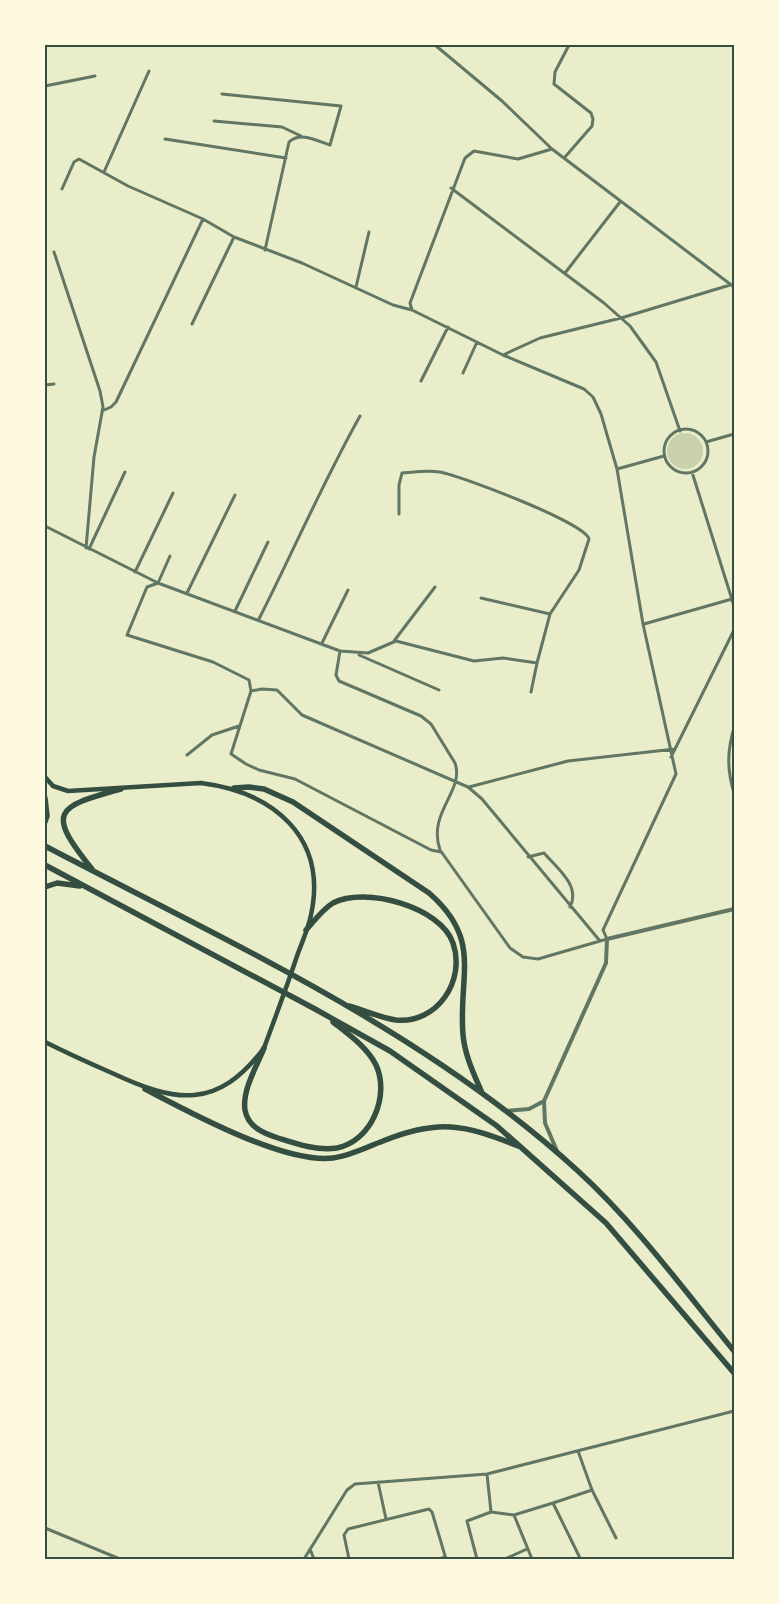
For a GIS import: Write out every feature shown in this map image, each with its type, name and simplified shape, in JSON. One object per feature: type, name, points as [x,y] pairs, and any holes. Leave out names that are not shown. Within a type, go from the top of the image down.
[{"type":"highway","points":[[234,788],[264,789],[293,802],[429,893],[445,906],[456,924],[464,946],[466,963],[463,1018],[465,1045],[483,1095]]},
{"type":"highway","points":[[95,872],[68,839],[62,823],[64,816],[74,803],[121,789]]},
{"type":"highway","points":[[45,798],[48,816],[45,822]]},
{"type":"highway","points":[[45,846],[261,958],[340,1003],[425,1055],[504,1110],[558,1153],[622,1215],[734,1351]]},
{"type":"highway","points":[[45,865],[316,1008],[390,1051],[482,1115],[524,1149],[606,1223],[734,1373]]},
{"type":"highway","points":[[45,886],[57,883],[86,887]]},
{"type":"highway","points":[[306,930],[333,903],[359,898],[378,899],[401,904],[434,918],[444,927],[453,942],[454,976],[450,991],[430,1014],[411,1020],[395,1020],[340,1003]]},
{"type":"highway","points":[[264,1048],[244,1102],[245,1111],[254,1127],[261,1132],[301,1146],[323,1149],[338,1147],[360,1136],[368,1127],[381,1098],[381,1083],[376,1066],[360,1045],[316,1008]]},
{"type":"highway","points":[[145,1089],[220,1126],[300,1155],[333,1158],[399,1134],[424,1127],[441,1126],[466,1128],[490,1134],[524,1149]]},
{"type":"main road","points":[[45,777],[53,786],[68,792],[192,783],[234,788],[253,795],[270,806],[290,824],[301,838],[312,868],[311,914],[278,1012],[264,1048],[254,1061],[232,1081],[204,1094],[178,1096],[145,1089],[45,1042]]},
{"type":"street","points":[[434,45],[502,101],[552,149],[565,157],[620,202],[732,286]]},
{"type":"street","points":[[565,157],[592,126],[593,120],[590,114],[554,84],[555,72],[569,45]]},
{"type":"street","points":[[104,172],[149,70]]},
{"type":"street","points":[[45,86],[95,76]]},
{"type":"street","points":[[214,121],[282,127],[330,145],[341,106],[222,94]]},
{"type":"street","points":[[265,250],[289,142],[294,137],[302,136]]},
{"type":"street","points":[[165,139],[286,158]]},
{"type":"street","points":[[412,310],[410,303],[451,188],[464,158],[474,151],[518,159],[552,149]]},
{"type":"street","points":[[62,189],[77,160],[104,172],[128,186],[203,219],[234,237],[356,287],[393,305],[412,310],[503,355],[576,385],[593,397],[601,414],[617,468],[643,624],[676,774],[674,783],[603,930],[607,940],[606,963],[544,1101],[548,1134],[558,1153]]},
{"type":"street","points":[[451,188],[565,273],[621,318],[656,362],[680,431]]},
{"type":"street","points":[[565,273],[620,202]]},
{"type":"street","points":[[102,411],[111,407],[116,402],[203,219]]},
{"type":"street","points":[[356,287],[370,232]]},
{"type":"street","points":[[192,324],[234,237]]},
{"type":"street","points":[[54,252],[100,391],[102,411],[94,457],[88,549]]},
{"type":"street","points":[[503,355],[540,338],[621,318],[732,286]]},
{"type":"street","points":[[421,381],[448,327]]},
{"type":"street","points":[[463,373],[477,342]]},
{"type":"street","points":[[45,385],[54,384]]},
{"type":"street","points":[[260,619],[295,549],[306,521],[360,416]]},
{"type":"street","points":[[689,429],[696,431],[706,442],[707,458],[703,465],[692,472],[682,473],[675,471],[669,466],[664,456],[664,444],[674,432],[689,429]]},
{"type":"street","points":[[706,442],[734,434]]},
{"type":"street","points":[[617,468],[664,456]]},
{"type":"street","points":[[88,549],[125,472]]},
{"type":"street","points":[[399,514],[399,485],[402,473],[440,472],[458,477],[552,514],[584,530],[589,539],[584,560],[550,614],[530,692]]},
{"type":"street","points":[[692,472],[734,606]]},
{"type":"street","points":[[136,572],[173,493]]},
{"type":"street","points":[[187,593],[235,495]]},
{"type":"street","points":[[45,526],[88,549],[158,582],[260,619],[340,651],[368,653],[393,642],[404,642],[474,662],[503,658],[537,664]]},
{"type":"street","points":[[235,611],[268,542]]},
{"type":"street","points":[[170,556],[158,582],[147,587],[128,635],[213,662],[249,680],[251,692],[231,754],[259,770],[295,779],[431,850],[441,852]]},
{"type":"street","points":[[393,642],[435,586]]},
{"type":"street","points":[[322,643],[348,590]]},
{"type":"street","points":[[481,598],[550,614]]},
{"type":"street","points":[[643,624],[732,599]]},
{"type":"street","points":[[671,758],[734,630]]},
{"type":"street","points":[[340,651],[336,675],[339,681],[413,711],[431,724],[457,770],[455,781],[436,824],[435,836],[441,852],[510,948],[522,956],[538,959],[600,941],[734,909]]},
{"type":"street","points":[[356,653],[438,690]]},
{"type":"street","points":[[251,692],[262,689],[277,690],[302,715],[468,787],[482,799],[528,857],[600,941]]},
{"type":"street","points":[[188,755],[212,735],[239,726]]},
{"type":"street","points":[[734,728],[728,757],[728,772],[734,793]]},
{"type":"street","points":[[468,787],[568,761],[675,749]]},
{"type":"street","points":[[528,857],[544,853],[573,888],[573,900],[570,907]]},
{"type":"street","points":[[504,1110],[529,1109],[544,1101]]},
{"type":"street","points":[[304,1559],[347,1490],[355,1484],[487,1474],[734,1411]]},
{"type":"street","points":[[578,1451],[592,1490],[616,1538]]},
{"type":"street","points":[[487,1474],[491,1512]]},
{"type":"street","points":[[378,1482],[386,1519]]},
{"type":"street","points":[[477,1559],[467,1521],[491,1512],[514,1515],[592,1490]]},
{"type":"street","points":[[553,1503],[580,1558]]},
{"type":"street","points":[[349,1559],[344,1535],[346,1532],[386,1519],[431,1510],[445,1558],[439,1559]]},
{"type":"street","points":[[514,1515],[532,1559]]},
{"type":"street","points":[[45,1528],[120,1559]]},
{"type":"street","points":[[310,1549],[314,1559]]},
{"type":"street","points":[[505,1559],[528,1549]]},
{"type":"green space","points":[[685,433],[692,434],[698,438],[702,444],[702,458],[698,464],[692,468],[685,469],[678,468],[672,464],[668,458],[667,451],[668,444],[672,438],[678,434]]}]
